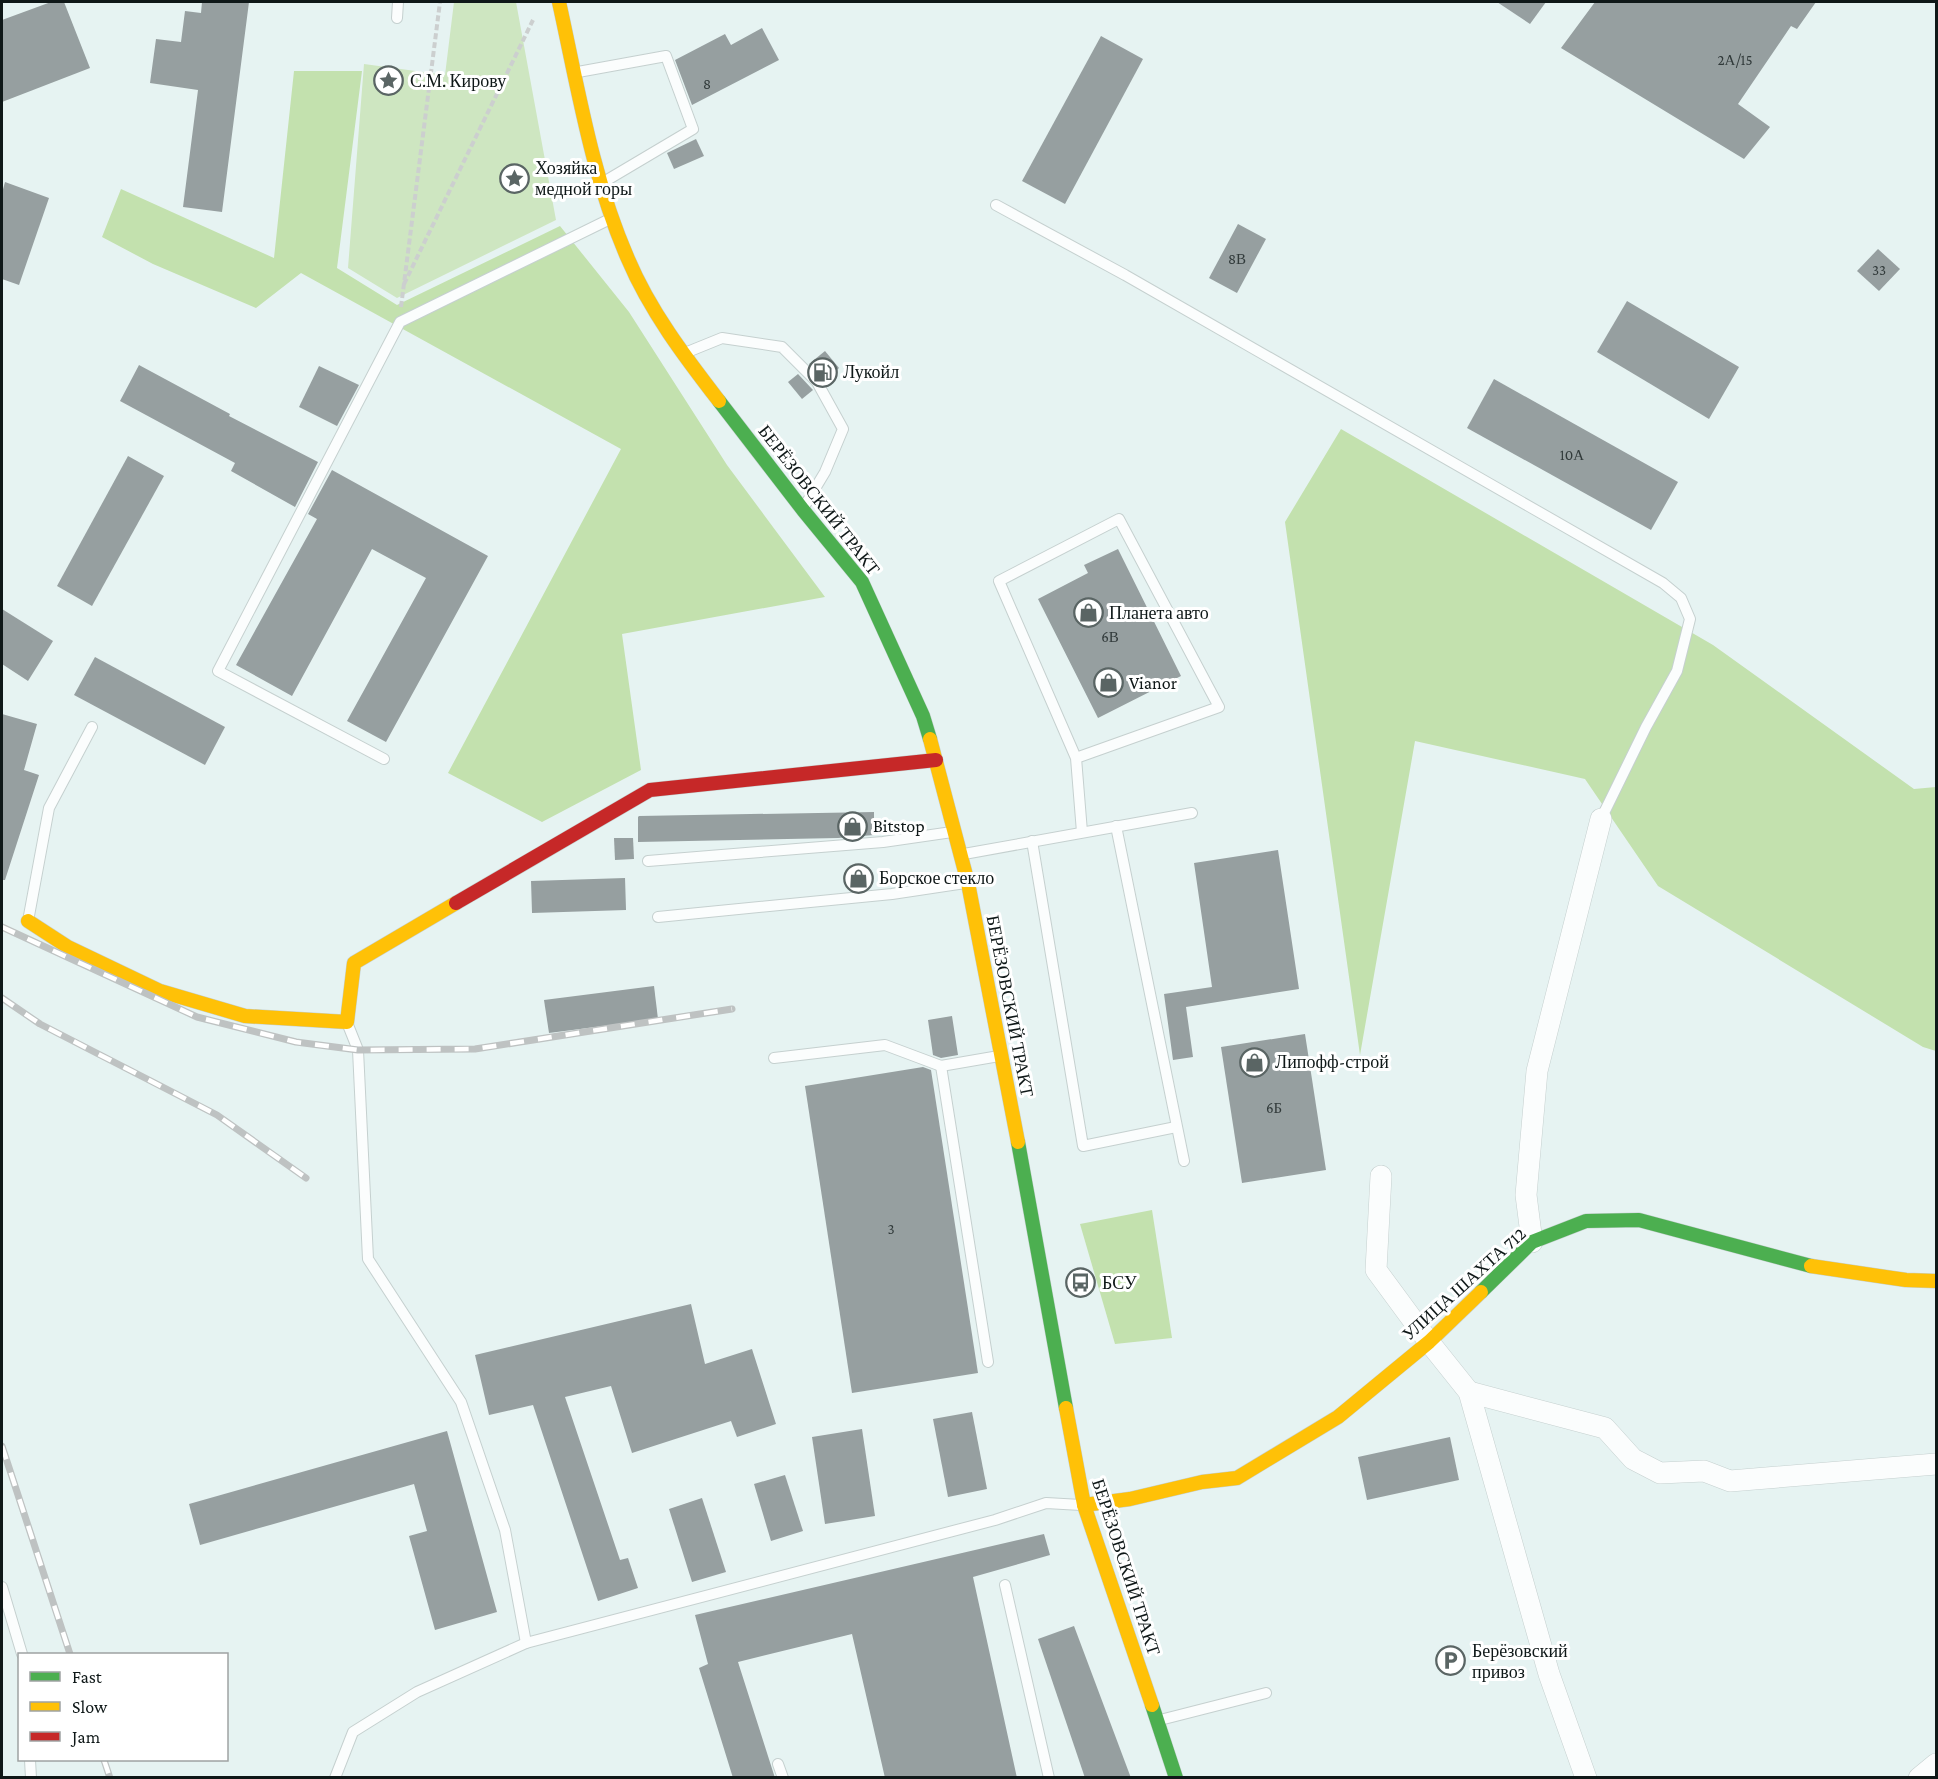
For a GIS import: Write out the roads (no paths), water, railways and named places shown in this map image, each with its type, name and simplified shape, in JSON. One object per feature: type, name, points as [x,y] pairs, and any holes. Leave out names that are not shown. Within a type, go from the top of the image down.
[{"type":"street","name":"БЕРЁЗОВСКИЙ ТРАКТ","points":[[559,2],[600,185],[628,261],[683,354],[803,510],[862,582],[923,716],[968,883],[1002,1055],[1084,1505],[1176,1778]]},
{"type":"street","points":[[28,921],[68,946],[160,991],[245,1016],[346,1022],[354,963],[650,790],[936,760]]},
{"type":"street","points":[[1532,1242],[1527,1195],[1537,1071],[1601,819]]},
{"type":"street","points":[[1381,1176],[1376,1270],[1469,1392],[1549,1674],[1586,1778]]},
{"type":"street","name":"УЛИЦА ШАХТА 712","points":[[1084,1505],[1130,1499],[1202,1482],[1237,1478],[1338,1417],[1429,1342],[1532,1242],[1586,1221],[1639,1220],[1801,1265],[1906,1280],[1936,1281]]},
{"type":"street","points":[[1469,1392],[1605,1428],[1633,1459],[1660,1473],[1704,1471],[1730,1481],[1936,1464]]},
{"type":"street","points":[[1919,1778],[1936,1764]]},
{"type":"lane","points":[[397,18],[398,2]]},
{"type":"lane","points":[[574,72],[666,56],[693,129],[600,185]]},
{"type":"lane","points":[[996,205],[1136,281],[1622,559],[1663,583],[1681,598],[1690,619],[1677,671],[1646,727],[1601,819]]},
{"type":"lane","points":[[384,759],[218,671],[400,322],[612,218]]},
{"type":"lane","points":[[683,354],[722,338],[782,347],[817,382],[843,429],[825,472],[803,510]]},
{"type":"lane","points":[[1076,758],[1219,707],[1119,519],[999,581],[1076,758],[1082,832]]},
{"type":"lane","points":[[28,921],[49,808],[92,727]]},
{"type":"lane","points":[[961,855],[1192,813]]},
{"type":"lane","points":[[1116,826],[1184,1161]]},
{"type":"lane","points":[[648,861],[883,842],[955,832]]},
{"type":"lane","points":[[1032,842],[1083,1146],[1176,1127]]},
{"type":"lane","points":[[658,917],[892,894],[968,883]]},
{"type":"lane","points":[[346,1022],[358,1050],[368,1259],[461,1402],[505,1530],[526,1644]]},
{"type":"lane","points":[[774,1058],[885,1045],[941,1066],[1002,1055]]},
{"type":"lane","points":[[941,1066],[988,1362]]},
{"type":"lane","points":[[335,1778],[353,1732],[417,1692],[526,1644],[995,1520],[1046,1503],[1084,1505]]},
{"type":"lane","points":[[1005,1585],[1049,1778]]},
{"type":"lane","points":[[2,1587],[22,1653]]},
{"type":"lane","points":[[1157,1721],[1266,1693]]},
{"type":"lane","points":[[30,1761],[31,1778]]},
{"type":"lane","points":[[778,1764],[783,1778]]},
{"type":"railway","points":[[2,927],[197,1017],[296,1042],[358,1050],[475,1049],[732,1009]]},
{"type":"railway","points":[[2,998],[40,1024],[217,1115],[306,1178]]},
{"type":"railway","points":[[2,1446],[70,1653]]},
{"type":"railway","points":[[104,1761],[110,1778]]},
{"type":"place","name":"С.М. Кирову","points":[[389,81]]},
{"type":"place","name":"Хозяйка медной горы","points":[[514,178]]},
{"type":"place","name":"Лукойл","points":[[822,372]]},
{"type":"place","name":"Планета авто","points":[[1088,613]]},
{"type":"place","name":"Vianor","points":[[1108,683]]},
{"type":"place","name":"Bitstop","points":[[852,826]]},
{"type":"place","name":"Борское стекло","points":[[858,878]]},
{"type":"place","name":"Липофф-строй","points":[[1254,1062]]},
{"type":"place","name":"БСУ","points":[[1081,1283]]},
{"type":"place","name":"Берёзовский привоз","points":[[1451,1661]]}]
